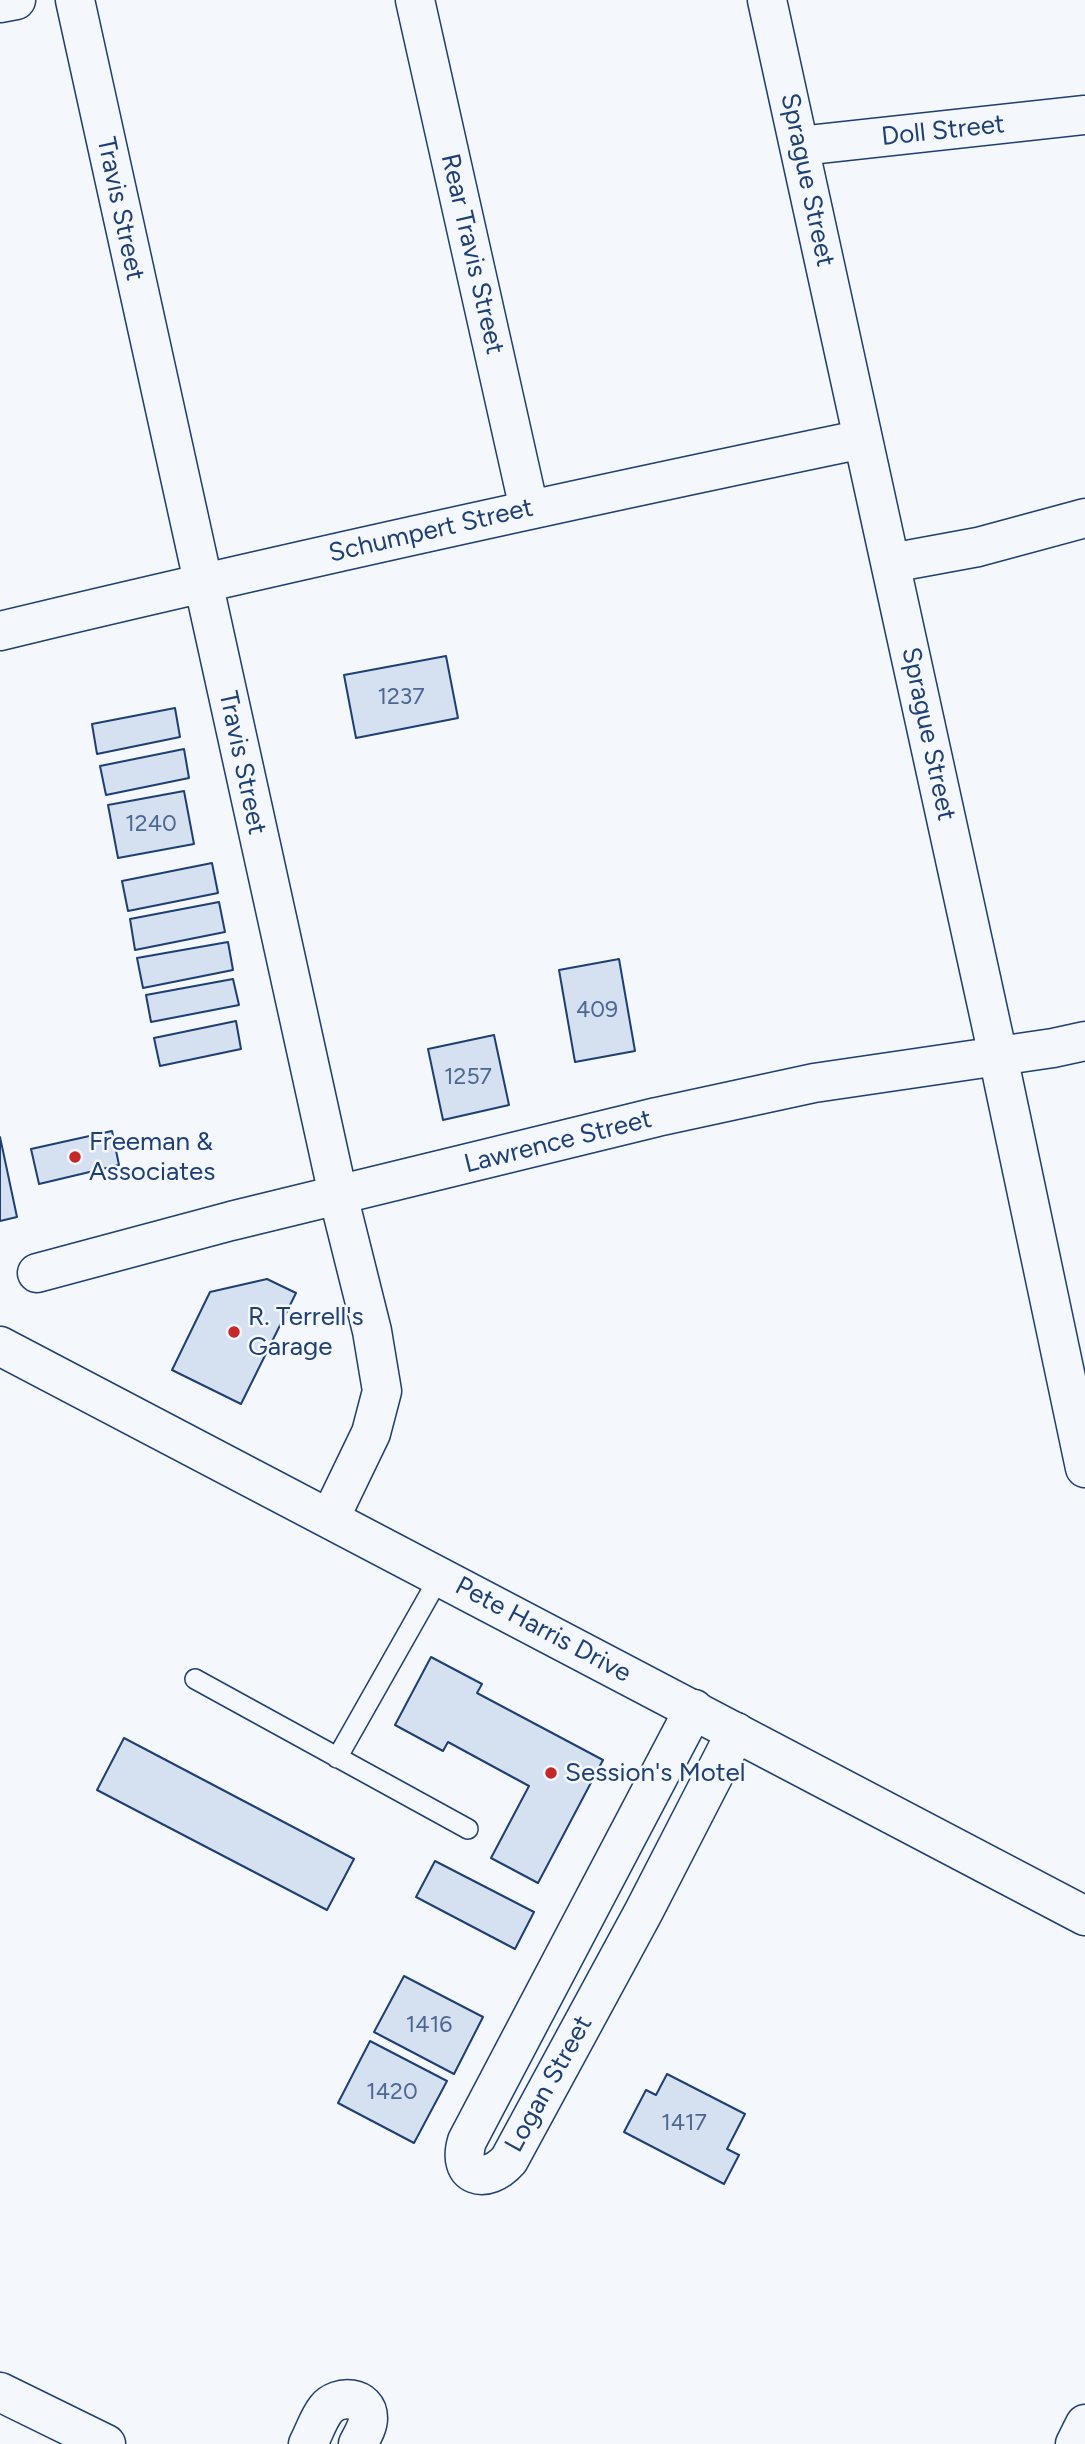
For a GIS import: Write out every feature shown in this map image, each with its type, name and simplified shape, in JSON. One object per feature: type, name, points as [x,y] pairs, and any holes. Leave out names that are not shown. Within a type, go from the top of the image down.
[{"type":"street","points":[[0,4],[16,0]]},
{"type":"street","name":"Travis Street","points":[[75,0],[338,1195],[372,1331],[382,1391],[371,1433],[330,1518]]},
{"type":"street","name":"Rear Travis Street","points":[[415,0],[529,509]]},
{"type":"street","name":"Sprague Street","points":[[766,0],[891,563],[1085,1468]]},
{"type":"street","name":"Doll Street","points":[[800,146],[1085,115]]},
{"type":"street","name":"Schumpert Street","points":[[0,631],[202,582],[529,509],[863,439]]},
{"type":"street","points":[[891,563],[978,547],[1085,518]]},
{"type":"street","name":"Lawrence Street","points":[[37,1273],[231,1221],[657,1117],[814,1083],[1085,1041]]},
{"type":"street","name":"Pete Harris Drive","points":[[0,1346],[1085,1916]]},
{"type":"street","name":"Logan Street","points":[[694,1709],[467,2141],[463,2154],[466,2166],[476,2174],[490,2175],[500,2170],[509,2160],[644,1910],[736,1731]]},
{"type":"street","points":[[0,2392],[106,2444]]},
{"type":"street","points":[[308,2444],[327,2407],[339,2399],[352,2398],[363,2405],[369,2416],[358,2444]]},
{"type":"street","points":[[1075,2444],[1085,2424]]},
{"type":"lane","points":[[337,1758],[440,1576]]},
{"type":"lane","points":[[195,1679],[468,1829]]},
{"type":"building","points":[[446,656],[458,718],[356,738],[344,675]]},
{"type":"building","points":[[175,708],[180,737],[97,754],[92,724]]},
{"type":"building","points":[[184,749],[189,778],[106,795],[100,766]]},
{"type":"building","points":[[184,791],[194,844],[118,858],[108,805]]},
{"type":"building","points":[[212,863],[218,893],[128,911],[122,881]]},
{"type":"building","points":[[219,902],[225,932],[135,950],[130,919]]},
{"type":"building","points":[[228,942],[233,970],[143,988],[137,958]]},
{"type":"building","points":[[619,959],[635,1051],[575,1062],[559,970]]},
{"type":"building","points":[[233,979],[239,1005],[151,1022],[146,995]]},
{"type":"building","points":[[236,1021],[241,1049],[160,1066],[154,1038]]},
{"type":"building","points":[[494,1035],[509,1105],[443,1120],[428,1049]]},
{"type":"building","name":"Freeman & Associates","points":[[112,1131],[119,1165],[39,1184],[31,1149]]},
{"type":"building","points":[[0,1137],[17,1217],[0,1221]]},
{"type":"building","name":"R. Terrell's Garage","points":[[267,1279],[296,1293],[241,1404],[172,1370],[210,1292]]},
{"type":"building","name":"Session's Motel","points":[[431,1657],[482,1684],[477,1693],[603,1760],[538,1883],[491,1858],[529,1786],[448,1742],[443,1751],[395,1725]]},
{"type":"building","points":[[124,1738],[354,1859],[327,1910],[97,1790]]},
{"type":"building","points":[[435,1861],[534,1912],[515,1949],[416,1897]]},
{"type":"building","points":[[404,1976],[483,2017],[454,2074],[374,2032]]},
{"type":"building","points":[[370,2041],[447,2081],[414,2143],[338,2103]]},
{"type":"building","points":[[667,2074],[745,2114],[727,2149],[739,2155],[724,2184],[624,2132],[646,2090],[656,2095]]},
{"type":"place","name":"Freeman & Associates","points":[[75,1157]]},
{"type":"place","name":"R. Terrell's Garage","points":[[234,1332]]},
{"type":"place","name":"Session's Motel","points":[[551,1773]]}]
